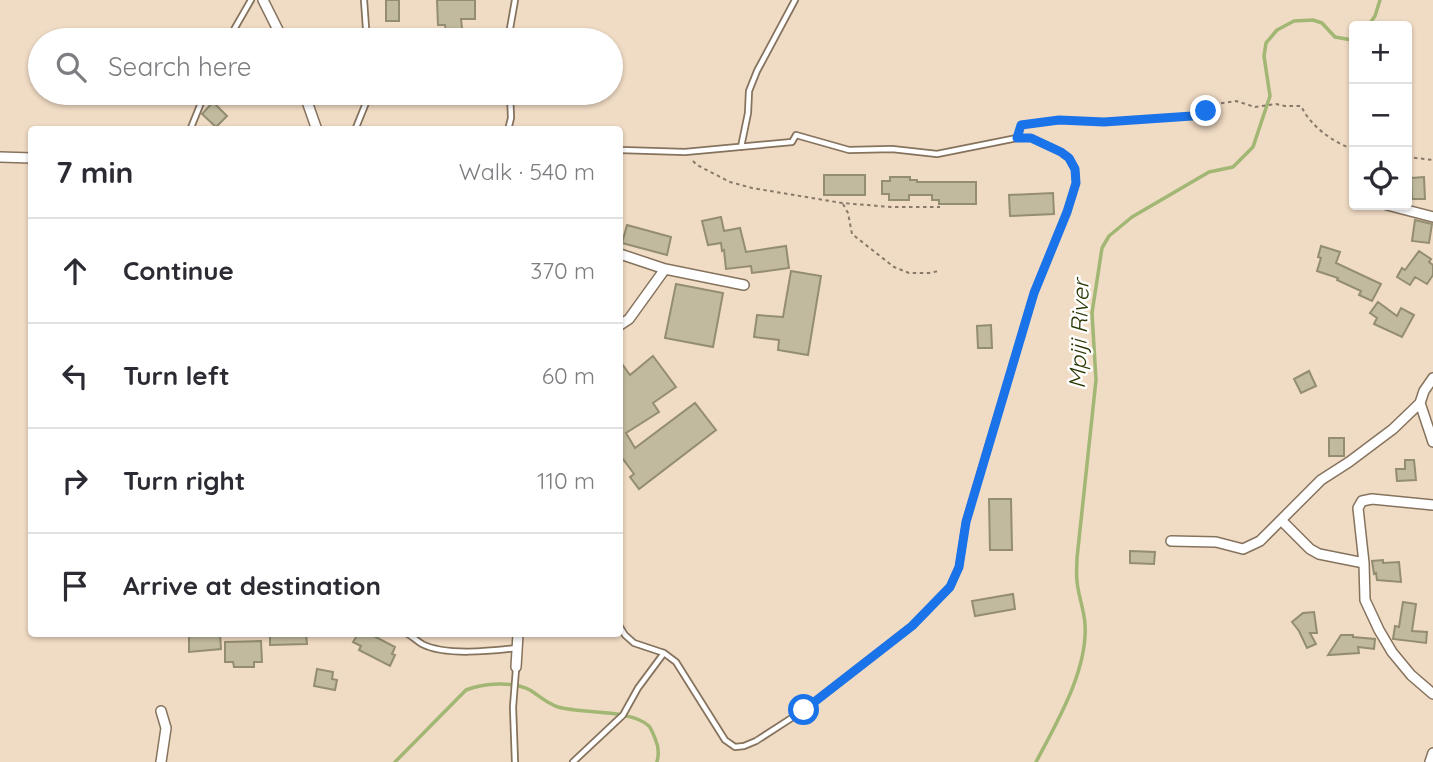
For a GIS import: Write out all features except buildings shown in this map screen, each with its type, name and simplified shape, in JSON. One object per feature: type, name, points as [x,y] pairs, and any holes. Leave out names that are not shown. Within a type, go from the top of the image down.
[{"type":"street","points":[[263,0],[277,28]]},
{"type":"street","points":[[308,105],[316,126]]},
{"type":"street","points":[[0,157],[28,158]]},
{"type":"street","points":[[1408,210],[1433,216]]},
{"type":"street","points":[[623,255],[664,269],[744,285]]},
{"type":"street","points":[[623,323],[629,319],[664,269]]},
{"type":"street","points":[[1171,541],[1216,542],[1243,549],[1260,541],[1321,480],[1349,463],[1393,429],[1420,403],[1424,391],[1433,379]]},
{"type":"street","points":[[1420,403],[1433,442]]},
{"type":"street","points":[[1433,505],[1371,499],[1362,501],[1358,508],[1365,600],[1392,652],[1411,676],[1433,694]]},
{"type":"street","points":[[1281,520],[1310,549],[1319,554],[1364,563]]},
{"type":"street","points":[[516,667],[518,637]]},
{"type":"street","points":[[161,711],[166,728],[161,762]]},
{"type":"street","points":[[1430,762],[1433,753]]},
{"type":"lane","points":[[235,28],[251,0]]},
{"type":"lane","points":[[364,0],[366,28]]},
{"type":"lane","points":[[510,28],[515,0]]},
{"type":"lane","points":[[741,147],[748,113],[749,90],[795,0]]},
{"type":"lane","points":[[192,126],[200,105]]},
{"type":"lane","points":[[357,126],[365,105]]},
{"type":"lane","points":[[509,126],[510,105]]},
{"type":"lane","points":[[623,150],[685,152],[792,142],[796,135],[849,150],[892,149],[937,154],[1017,138],[1031,138],[1069,158],[1075,169],[1076,183],[1034,293],[966,522],[959,567],[950,587],[912,626],[804,710],[756,741],[735,747],[724,740],[676,662],[664,653],[634,643],[623,632]]},
{"type":"lane","points":[[412,637],[429,647],[461,651],[518,648]]},
{"type":"lane","points":[[573,762],[623,715],[638,688],[664,653]]},
{"type":"lane","points":[[514,762],[513,707],[516,667]]},
{"type":"path","points":[[1017,138],[1021,125],[1059,120],[1104,122],[1192,116],[1215,104],[1236,101],[1255,107],[1276,104],[1301,106],[1307,117],[1334,142],[1349,148]]},
{"type":"path","points":[[685,152],[698,165],[730,182],[752,188],[842,203],[940,207]]},
{"type":"path","points":[[1412,158],[1433,160]]},
{"type":"path","points":[[842,203],[848,213],[852,234],[894,267],[909,273],[929,274],[939,271]]},
{"type":"waterway","name":"Mpiji River","points":[[1372,21],[1380,0]]},
{"type":"waterway","name":"Mpiji River","points":[[1036,762],[1070,695],[1085,641],[1077,558],[1096,380],[1092,313],[1102,248],[1109,236],[1132,217],[1209,172],[1233,167],[1253,147],[1270,96],[1264,56],[1266,43],[1277,30],[1294,21],[1313,20],[1322,23],[1335,37],[1349,39]]},
{"type":"waterway","name":"Mpiji River","points":[[395,762],[466,690],[498,684],[523,687],[558,707],[619,714],[641,721],[649,726],[656,741],[657,762]]},
{"type":"route","points":[[804,710],[912,626],[950,587],[959,567],[966,522],[1034,293],[1076,183],[1075,169],[1069,158],[1031,138],[1017,138],[1021,125],[1059,120],[1104,122],[1192,116],[1206,111]]}]
